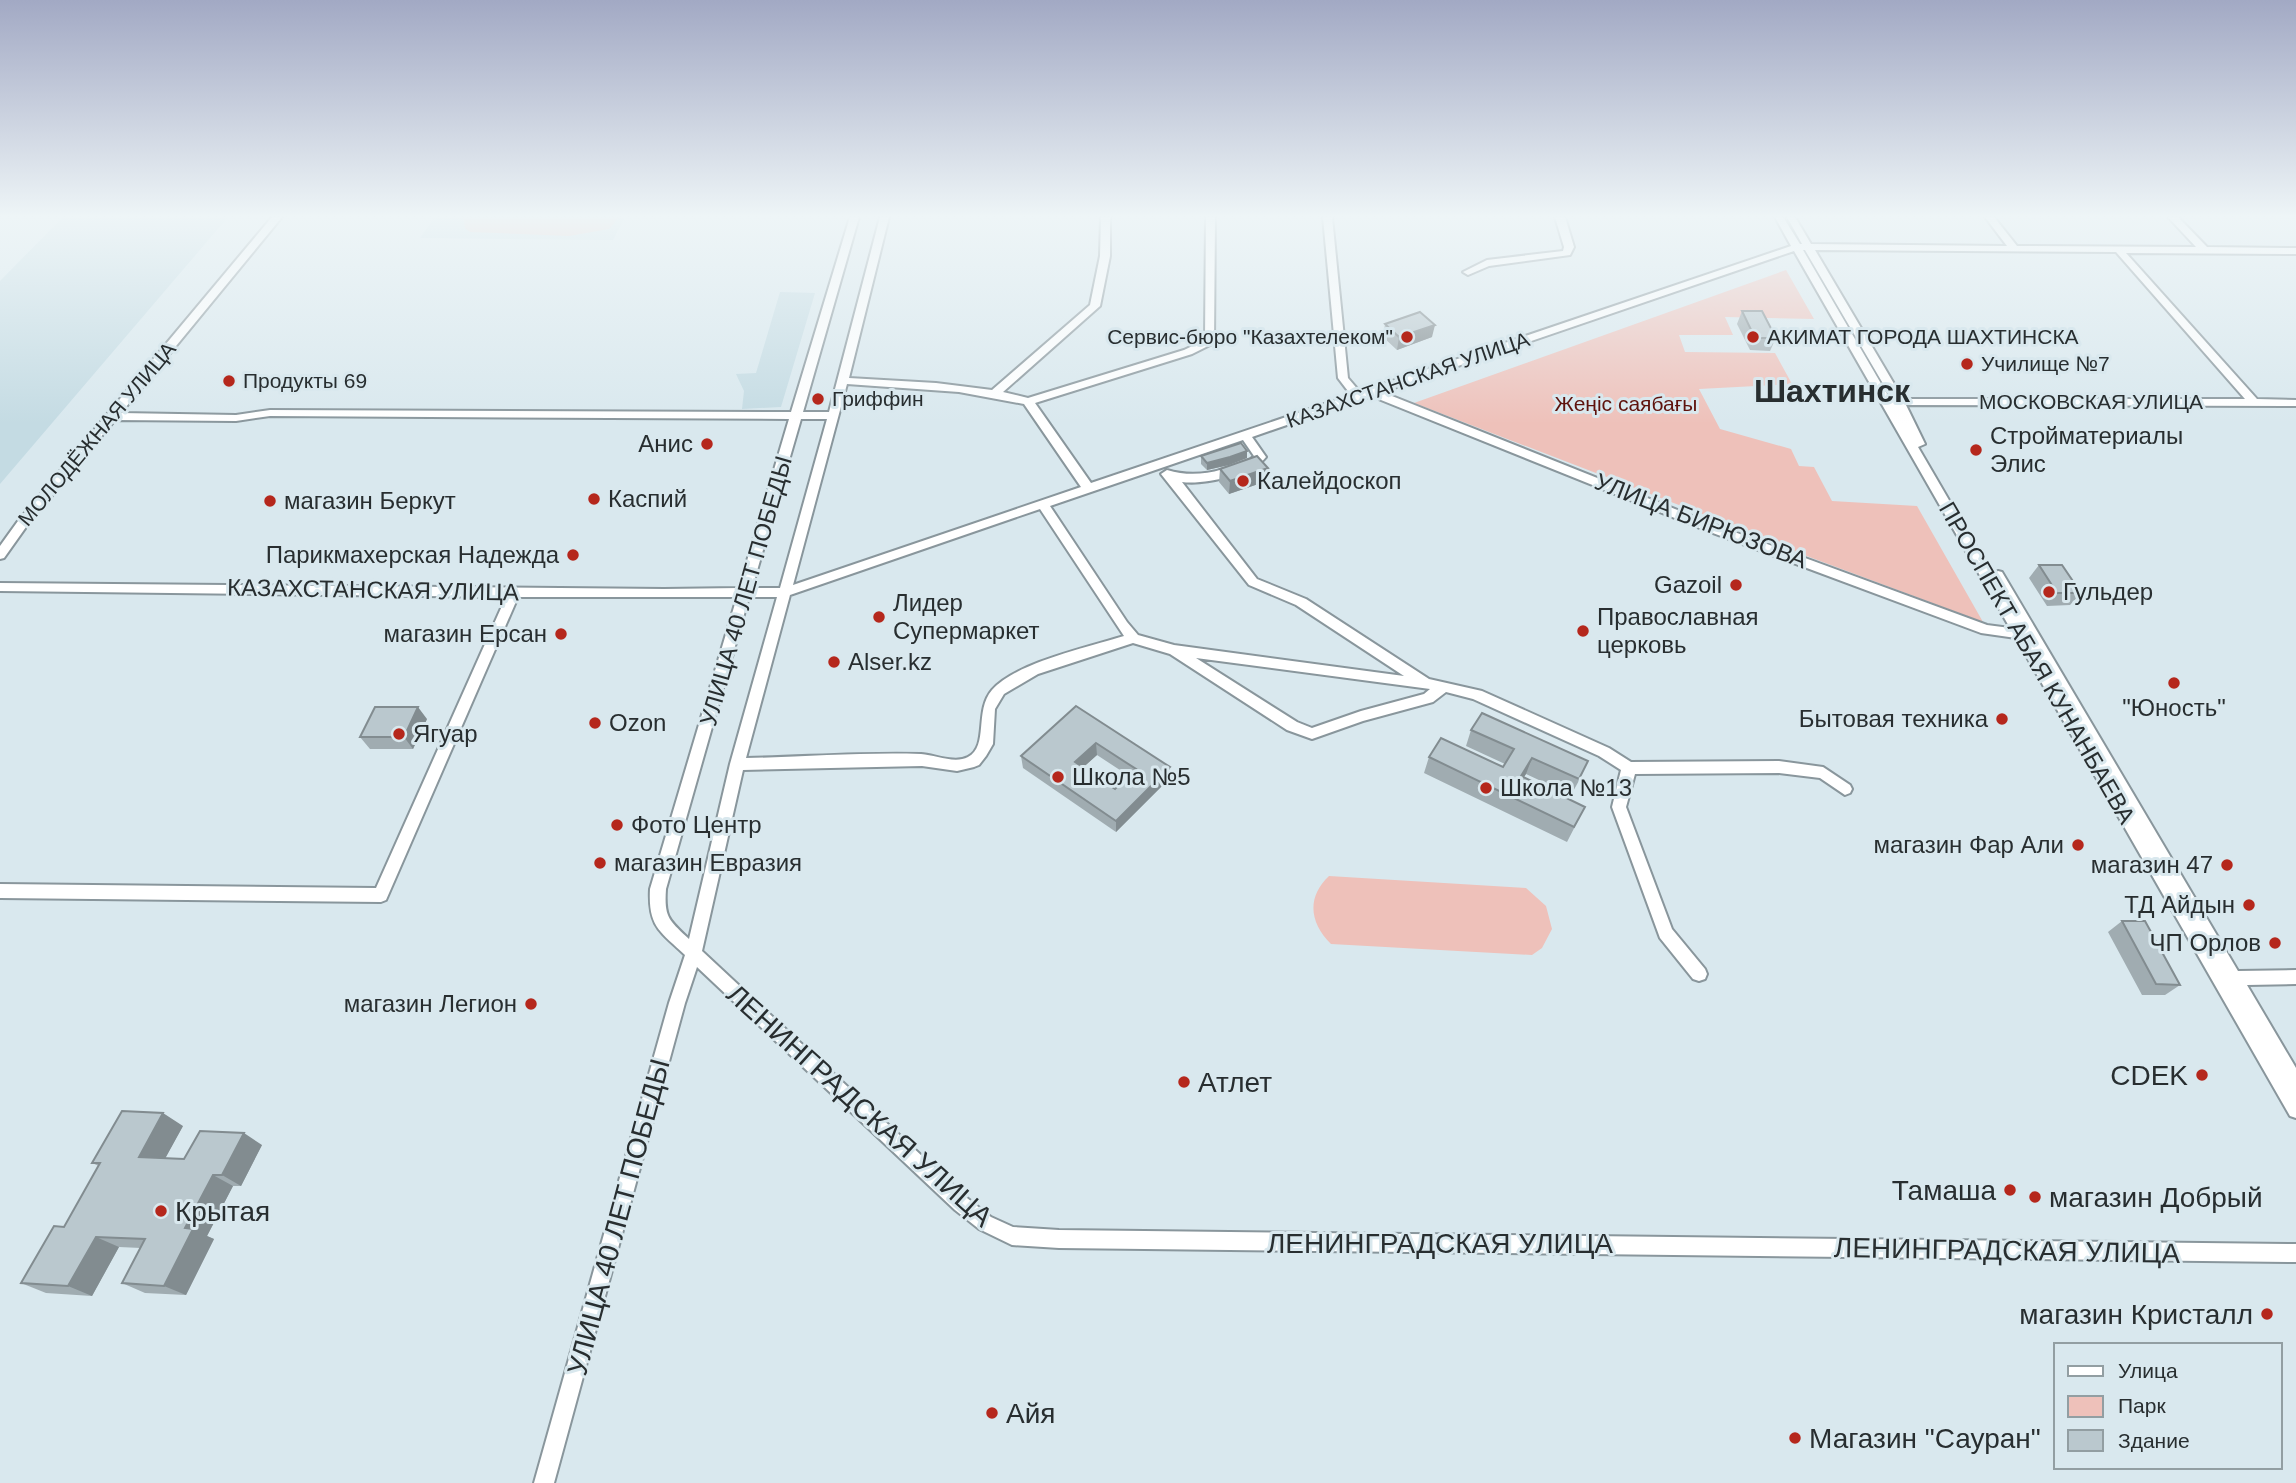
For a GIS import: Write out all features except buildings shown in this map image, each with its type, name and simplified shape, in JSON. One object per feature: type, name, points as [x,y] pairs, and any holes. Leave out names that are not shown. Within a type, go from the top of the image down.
[{"type":"street","name":"МОЛОДЁЖНАЯ УЛИЦА","points":[[0,555],[22,523],[219,286]]},
{"type":"street","name":"УЛИЦА 40 ЛЕТ ПОБЕДЫ","points":[[694,953],[662,923],[657,910],[658,889],[834,286]]},
{"type":"street","name":"УЛИЦА 40 ЛЕТ ПОБЕДЫ","points":[[544,1483],[677,1003],[694,953],[737,764],[867,286]]},
{"type":"street","points":[[996,393],[1095,306],[1099,286]]},
{"type":"street","points":[[843,381],[932,385],[996,393],[1028,401],[1188,352],[1210,341],[1210,286]]},
{"type":"street","points":[[1334,286],[1343,378],[1365,394]]},
{"type":"street","name":"КАЗАХСТАНСКАЯ УЛИЦА","points":[[0,587],[785,592],[1686,286]]},
{"type":"street","name":"ПРОСПЕКТ АБАЯ КУНАНБАЕВА","points":[[1826,286],[2226,978],[2296,1110]]},
{"type":"street","points":[[2151,286],[2254,403]]},
{"type":"street","name":"УЛИЦА БИРЮЗОВА","points":[[1365,394],[1986,631],[2028,635]]},
{"type":"street","points":[[1028,401],[1088,488]]},
{"type":"street","name":"МОСКОВСКАЯ УЛИЦА","points":[[1893,402],[2296,403]]},
{"type":"street","points":[[111,416],[223,418],[270,413],[545,412],[832,416]]},
{"type":"street","points":[[1171,477],[1187,480],[1209,477],[1255,461],[1260,457],[1245,435]]},
{"type":"street","points":[[1153,466],[1171,477],[1253,582],[1310,608],[1426,682]]},
{"type":"street","points":[[1043,503],[1133,638]]},
{"type":"street","points":[[0,891],[381,895],[514,592]]},
{"type":"street","points":[[737,764],[922,760],[957,765],[974,761],[990,736],[991,702],[1001,688],[1026,674],[1133,638],[1174,650],[1444,686],[1477,695],[1604,752],[1629,768],[1779,767],[1823,773],[1845,789]]},
{"type":"street","points":[[1174,650],[1292,726],[1312,734],[1361,716],[1428,698],[1444,686]]},
{"type":"street","points":[[1629,768],[1619,807],[1633,838],[1666,933],[1699,974]]},
{"type":"street","name":"ЛЕНИНГРАДСКАЯ УЛИЦА","points":[[694,953],[961,1203],[985,1223],[1012,1236],[1942,1251],[2296,1253]]},
{"type":"street","points":[[2226,978],[2296,977]]},
{"type":"street","name":"ПРОСПЕКТ АБАЯ КУНАНБАЕВА","points":[[2226,978],[2296,1084]]},
{"type":"shaded area","points":[[0,286],[169,286],[0,484]]},
{"type":"shaded area","points":[[780,292],[815,293],[781,407],[742,409],[744,391],[736,374],[756,373]]},
{"type":"green space","name":"Жеңіс саябағы","points":[[1741,286],[1795,286],[1814,319],[1725,317],[1733,335],[1679,335],[1685,352],[1775,353],[1792,384],[1699,389],[1720,429],[1791,449],[1799,466],[1814,467],[1832,501],[1917,506],[1983,622],[1751,535],[1414,403]]},
{"type":"green space","points":[[1329,876],[1526,888],[1546,906],[1552,929],[1542,948],[1532,955],[1331,944],[1319,928],[1314,910],[1317,893]]},
{"type":"place","name":"Сервис-бюро \"Казахтелеком\"","points":[[1407,337]]},
{"type":"place","name":"АКИМАТ ГОРОДА ШАХТИНСКА","points":[[1753,337]]},
{"type":"place","name":"Училище №7","points":[[1967,364]]},
{"type":"place","name":"Продукты 69","points":[[229,381]]},
{"type":"place","name":"Гриффин","points":[[818,399]]},
{"type":"place","name":"Анис","points":[[707,444]]},
{"type":"place","name":"Стройматериалы Элис","points":[[1976,450]]},
{"type":"place","name":"Калейдоскоп","points":[[1243,481]]},
{"type":"place","name":"Каспий","points":[[594,499]]},
{"type":"place","name":"магазин Беркут","points":[[270,501]]},
{"type":"place","name":"Парикмахерская Надежда","points":[[573,555]]},
{"type":"place","name":"Gazoil","points":[[1736,585]]},
{"type":"place","name":"Гульдер","points":[[2049,592]]},
{"type":"place","name":"Лидер Супермаркет","points":[[879,617]]},
{"type":"place","name":"Православная церковь","points":[[1583,631]]},
{"type":"place","name":"магазин Ерсан","points":[[561,634]]},
{"type":"place","name":"Alser.kz","points":[[834,662]]},
{"type":"place","name":"\"Юность\"","points":[[2174,683]]},
{"type":"place","name":"Бытовая техника","points":[[2002,719]]},
{"type":"place","name":"Ozon","points":[[595,723]]},
{"type":"place","name":"Ягуар","points":[[399,734]]},
{"type":"place","name":"Школа №5","points":[[1058,777]]},
{"type":"place","name":"Школа №13","points":[[1486,788]]},
{"type":"place","name":"Фото Центр","points":[[617,825]]},
{"type":"place","name":"магазин Фар Али","points":[[2078,845]]},
{"type":"place","name":"магазин Евразия","points":[[600,863]]},
{"type":"place","name":"магазин 47","points":[[2227,865]]},
{"type":"place","name":"ТД Айдын","points":[[2249,905]]},
{"type":"place","name":"ЧП Орлов","points":[[2275,943]]},
{"type":"place","name":"магазин Легион","points":[[531,1004]]},
{"type":"place","name":"CDEK","points":[[2202,1075]]},
{"type":"place","name":"Атлет","points":[[1184,1082]]},
{"type":"place","name":"Тамаша","points":[[2010,1190]]},
{"type":"place","name":"магазин Добрый","points":[[2035,1197]]},
{"type":"place","name":"Крытая","points":[[161,1211]]},
{"type":"place","name":"магазин Кристалл","points":[[2267,1314]]},
{"type":"place","name":"Айя","points":[[992,1413]]},
{"type":"place","name":"Магазин \"Сауран\"","points":[[1795,1438]]},
{"type":"district","name":"Шахтинск","points":[[1832,391]]}]
